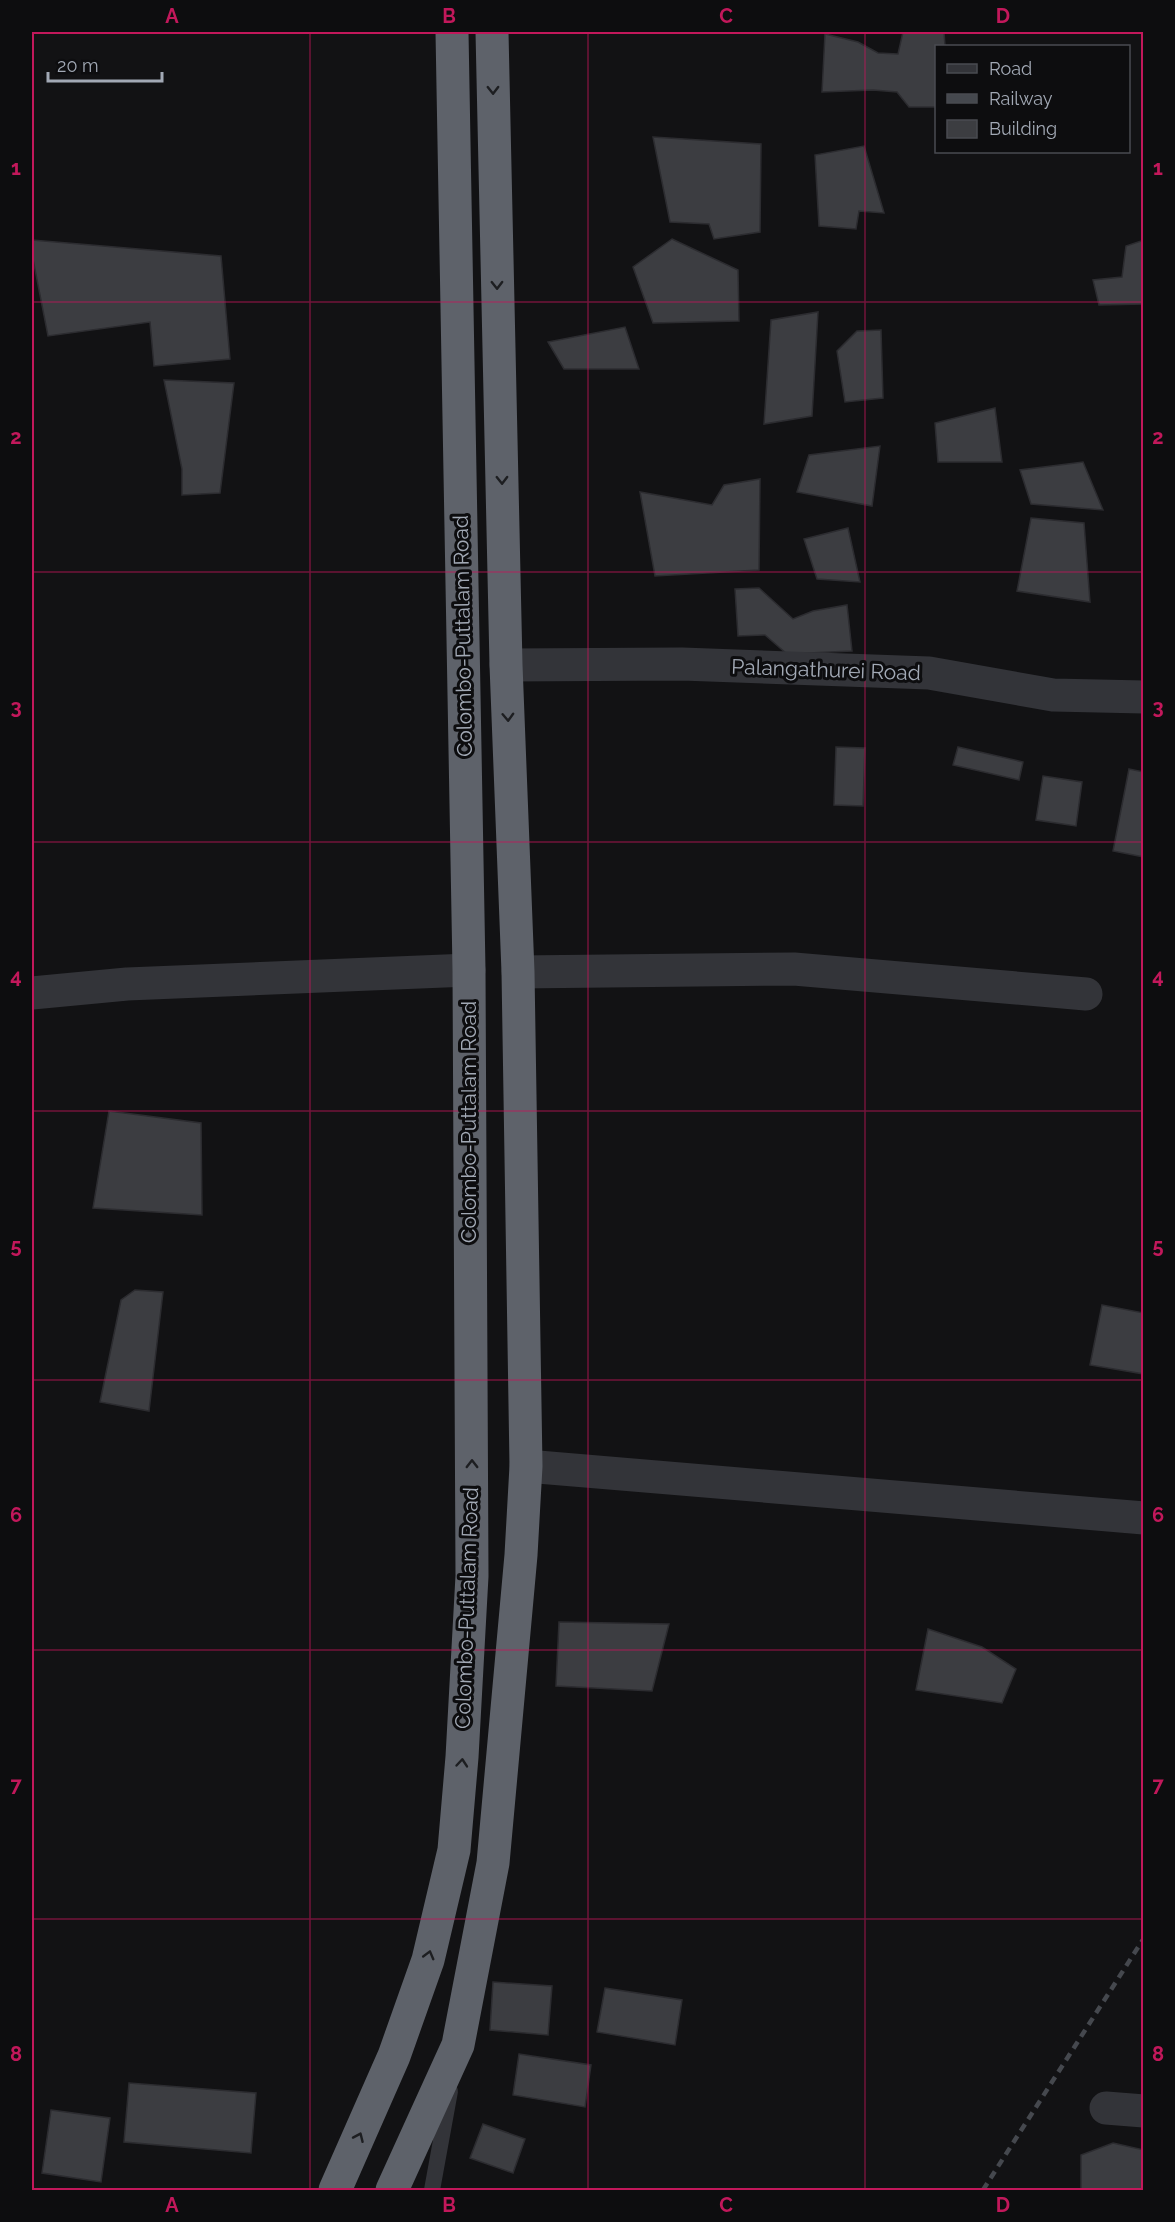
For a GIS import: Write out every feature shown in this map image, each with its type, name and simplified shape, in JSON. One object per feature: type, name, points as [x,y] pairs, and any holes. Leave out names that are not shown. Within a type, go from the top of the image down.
[{"type":"highway","name":"Colombo-Puttalam Road","points":[[335,2190],[394,2056],[424,1971],[454,1850],[462,1756],[472,1576],[469,970],[452,32]]},
{"type":"highway","name":"Colombo-Puttalam Road","points":[[392,2190],[458,2045],[493,1863],[521,1555],[526,1466],[518,972],[506,665],[492,32]]},
{"type":"street","name":"Palangathurei Road","points":[[506,665],[682,664],[929,673],[1053,695],[1143,697]]},
{"type":"street","points":[[518,972],[794,969],[1086,994]]},
{"type":"street","points":[[32,993],[127,984],[469,970]]},
{"type":"street","points":[[526,1466],[1143,1518]]},
{"type":"street","points":[[1106,2108],[1143,2111]]},
{"type":"lane","points":[[432,2190],[458,2045]]},
{"type":"building","points":[[903,32],[944,32],[945,45],[935,45],[935,107],[909,107],[897,92],[873,90],[822,92],[825,34],[858,42],[878,53],[898,54]]},
{"type":"building","points":[[653,137],[761,144],[760,232],[714,239],[709,224],[670,222]]},
{"type":"building","points":[[864,146],[884,213],[859,211],[856,229],[819,226],[815,155]]},
{"type":"building","points":[[672,239],[738,270],[739,321],[653,323],[633,267]]},
{"type":"building","points":[[32,240],[221,256],[230,359],[154,366],[150,322],[48,336],[32,254]]},
{"type":"building","points":[[1144,240],[1144,304],[1099,305],[1093,280],[1122,277],[1126,246]]},
{"type":"building","points":[[818,312],[812,416],[764,424],[771,320]]},
{"type":"building","points":[[625,327],[639,369],[564,369],[548,342]]},
{"type":"building","points":[[881,330],[883,398],[845,402],[837,351],[857,331]]},
{"type":"building","points":[[164,380],[234,383],[220,493],[182,495],[182,469]]},
{"type":"building","points":[[995,408],[1002,462],[938,462],[935,423]]},
{"type":"building","points":[[880,446],[872,506],[797,492],[809,455]]},
{"type":"building","points":[[1083,462],[1103,510],[1031,504],[1020,470]]},
{"type":"building","points":[[760,479],[759,570],[655,576],[640,492],[712,505],[724,485]]},
{"type":"building","points":[[1031,518],[1084,523],[1090,602],[1017,591]]},
{"type":"building","points":[[848,528],[860,582],[817,579],[804,539]]},
{"type":"building","points":[[759,588],[793,619],[813,611],[847,605],[852,651],[787,654],[765,635],[738,636],[735,589]]},
{"type":"building","points":[[836,747],[865,748],[863,806],[834,805]]},
{"type":"building","points":[[958,747],[1023,762],[1019,780],[953,765]]},
{"type":"building","points":[[1129,769],[1144,772],[1144,857],[1113,851]]},
{"type":"building","points":[[1043,776],[1082,782],[1076,826],[1036,820]]},
{"type":"building","points":[[109,1111],[201,1123],[202,1215],[93,1208]]},
{"type":"building","points":[[135,1290],[163,1292],[149,1411],[100,1402],[121,1300]]},
{"type":"building","points":[[1102,1305],[1144,1313],[1144,1374],[1090,1365]]},
{"type":"building","points":[[559,1622],[669,1624],[652,1691],[556,1686]]},
{"type":"building","points":[[928,1629],[982,1647],[1016,1669],[1002,1703],[916,1690]]},
{"type":"building","points":[[493,1982],[552,1986],[548,2035],[490,2030]]},
{"type":"building","points":[[605,1988],[682,2000],[675,2045],[597,2032]]},
{"type":"building","points":[[519,2054],[591,2065],[585,2107],[513,2095]]},
{"type":"building","points":[[129,2083],[256,2093],[251,2153],[124,2142]]},
{"type":"building","points":[[51,2110],[110,2118],[101,2182],[42,2173]]},
{"type":"building","points":[[483,2124],[525,2139],[513,2173],[470,2158]]},
{"type":"building","points":[[1113,2143],[1144,2150],[1144,2190],[1081,2190],[1081,2155]]},
{"type":"railway","points":[[983,2190],[1144,1938]]}]
